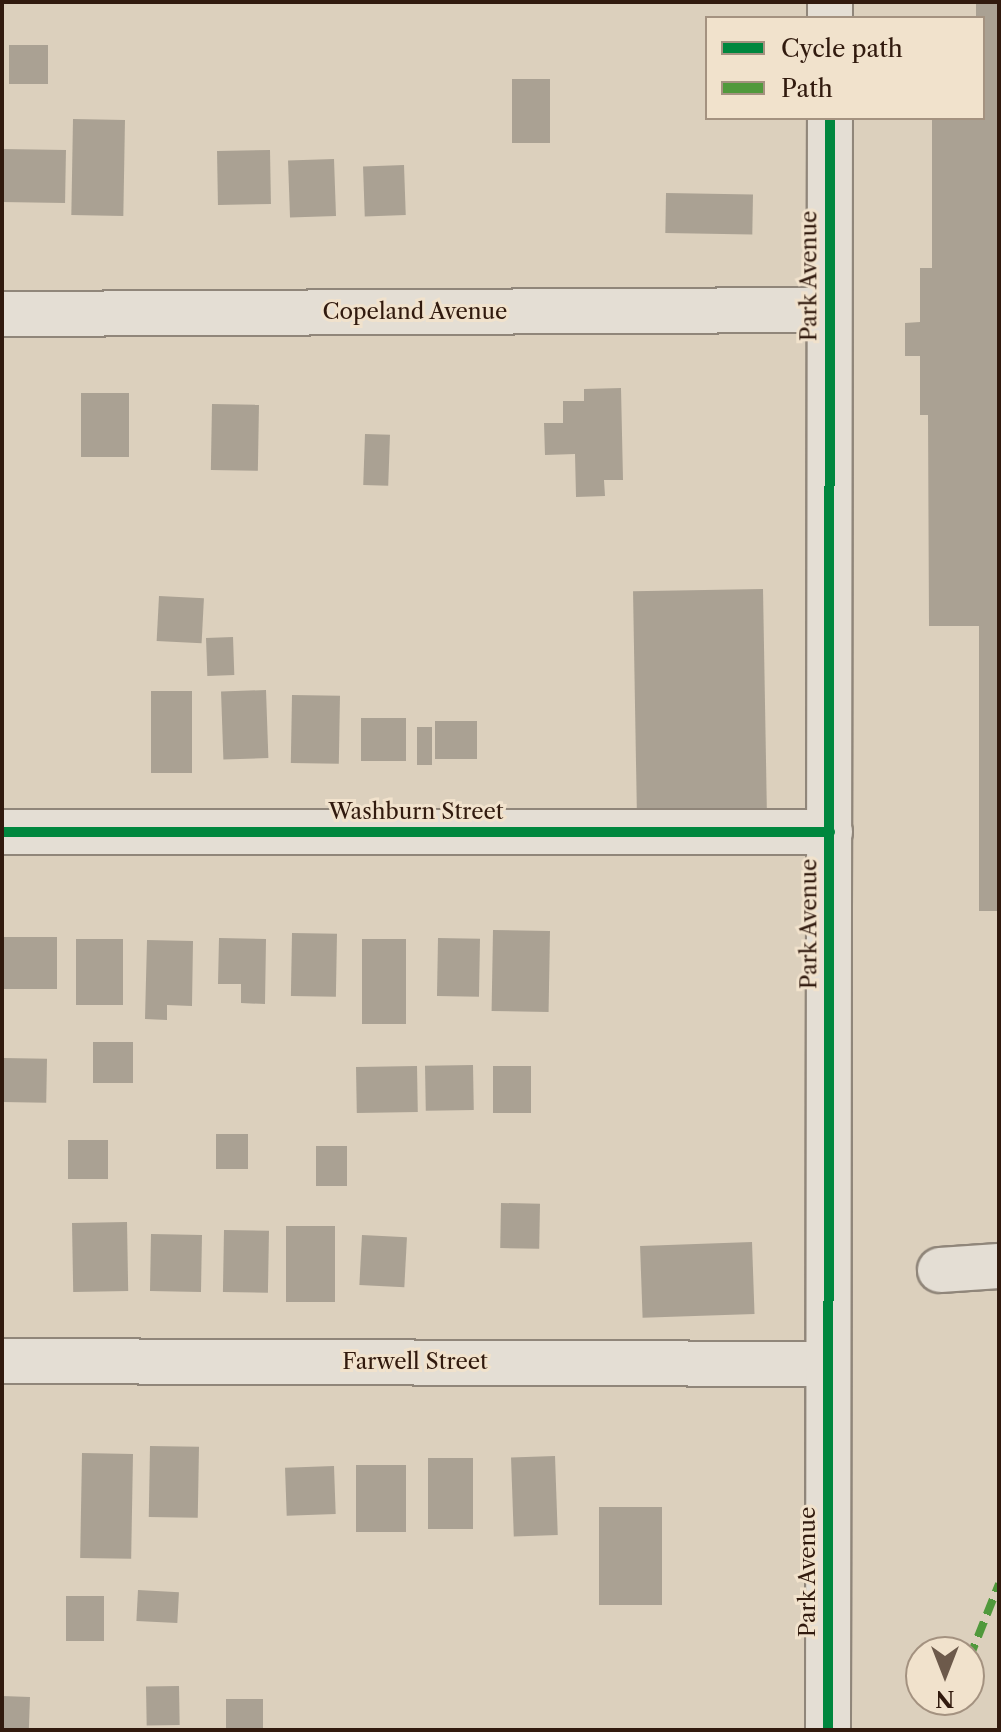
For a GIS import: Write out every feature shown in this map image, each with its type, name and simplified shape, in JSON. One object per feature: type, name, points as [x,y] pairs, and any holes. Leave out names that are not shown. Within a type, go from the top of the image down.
[{"type":"street","name":"Park Avenue","points":[[828,1730],[830,120]]},
{"type":"street","name":"Copeland Avenue","points":[[2,314],[829,310]]},
{"type":"street","name":"Washburn Street","points":[[2,832],[830,832]]},
{"type":"street","points":[[940,1270],[999,1266]]},
{"type":"street","name":"Farwell Street","points":[[2,1361],[828,1364]]},
{"type":"building","points":[[976,2],[999,2],[999,911],[979,911],[979,626],[929,626],[928,415],[920,415],[920,356],[905,356],[905,323],[920,322],[920,268],[932,268],[932,120],[985,120],[985,16],[976,16]]},
{"type":"building","points":[[9,45],[48,45],[48,84],[9,84]]},
{"type":"building","points":[[512,79],[550,79],[550,143],[512,143]]},
{"type":"building","points":[[73,119],[125,120],[123,216],[71,215]]},
{"type":"building","points":[[2,149],[66,150],[65,203],[2,202]]},
{"type":"building","points":[[270,150],[271,204],[218,205],[217,151]]},
{"type":"building","points":[[334,159],[336,216],[290,218],[288,161]]},
{"type":"building","points":[[404,165],[406,215],[365,216],[363,166]]},
{"type":"building","points":[[666,193],[753,195],[752,235],[665,233]]},
{"type":"building","points":[[621,388],[623,480],[604,480],[605,496],[576,497],[575,454],[545,455],[544,423],[563,423],[563,401],[584,401],[584,389]]},
{"type":"building","points":[[81,393],[129,393],[129,457],[81,457]]},
{"type":"building","points":[[212,404],[259,405],[258,471],[211,470]]},
{"type":"building","points":[[365,434],[390,435],[388,486],[363,485]]},
{"type":"building","points":[[763,589],[767,809],[637,811],[633,591]]},
{"type":"building","points":[[159,596],[204,598],[202,643],[157,641]]},
{"type":"building","points":[[233,637],[234,675],[207,676],[206,638]]},
{"type":"building","points":[[266,690],[268,758],[223,760],[221,692]]},
{"type":"building","points":[[151,691],[192,691],[192,773],[151,773]]},
{"type":"building","points":[[292,695],[340,696],[339,764],[291,763]]},
{"type":"building","points":[[361,718],[406,718],[406,761],[361,761]]},
{"type":"building","points":[[435,721],[477,721],[477,759],[435,759]]},
{"type":"building","points":[[417,727],[432,727],[432,765],[417,765]]},
{"type":"building","points":[[493,930],[550,931],[549,1012],[492,1011]]},
{"type":"building","points":[[292,933],[337,934],[336,997],[291,996]]},
{"type":"building","points":[[4,937],[57,937],[57,989],[4,989]]},
{"type":"building","points":[[219,938],[266,939],[265,1004],[241,1003],[241,984],[218,984]]},
{"type":"building","points":[[438,938],[480,939],[479,997],[437,996]]},
{"type":"building","points":[[76,939],[123,939],[123,1005],[76,1005]]},
{"type":"building","points":[[362,939],[406,939],[406,1024],[362,1024]]},
{"type":"building","points":[[147,940],[193,941],[192,1006],[167,1005],[167,1020],[145,1019]]},
{"type":"building","points":[[93,1042],[133,1042],[133,1083],[93,1083]]},
{"type":"building","points":[[3,1058],[47,1059],[46,1103],[2,1102]]},
{"type":"building","points":[[473,1065],[474,1110],[426,1111],[425,1066]]},
{"type":"building","points":[[417,1066],[418,1112],[357,1113],[356,1067]]},
{"type":"building","points":[[493,1066],[531,1066],[531,1113],[493,1113]]},
{"type":"building","points":[[216,1134],[248,1134],[248,1169],[216,1169]]},
{"type":"building","points":[[68,1140],[108,1140],[108,1179],[68,1179]]},
{"type":"building","points":[[316,1146],[347,1146],[347,1186],[316,1186]]},
{"type":"building","points":[[501,1203],[540,1204],[539,1249],[500,1248]]},
{"type":"building","points":[[127,1222],[128,1291],[73,1292],[72,1223]]},
{"type":"building","points":[[286,1226],[335,1226],[335,1302],[286,1302]]},
{"type":"building","points":[[224,1230],[269,1231],[268,1293],[223,1292]]},
{"type":"building","points":[[151,1234],[202,1235],[201,1292],[150,1291]]},
{"type":"building","points":[[362,1235],[407,1237],[404,1287],[359,1285]]},
{"type":"building","points":[[752,1242],[755,1314],[643,1318],[640,1246]]},
{"type":"building","points":[[150,1446],[199,1447],[198,1518],[149,1517]]},
{"type":"building","points":[[82,1453],[133,1454],[131,1559],[80,1558]]},
{"type":"building","points":[[555,1456],[558,1535],[514,1536],[511,1458]]},
{"type":"building","points":[[428,1458],[473,1458],[473,1529],[428,1529]]},
{"type":"building","points":[[356,1465],[406,1465],[406,1532],[356,1532]]},
{"type":"building","points":[[334,1466],[336,1514],[287,1516],[285,1468]]},
{"type":"building","points":[[599,1507],[662,1507],[662,1605],[599,1605]]},
{"type":"building","points":[[138,1590],[179,1592],[177,1623],[136,1621]]},
{"type":"building","points":[[66,1596],[104,1596],[104,1641],[66,1641]]},
{"type":"building","points":[[179,1686],[180,1725],[147,1726],[146,1687]]},
{"type":"building","points":[[2,1696],[30,1697],[29,1730],[2,1730]]},
{"type":"building","points":[[226,1699],[263,1699],[263,1730],[226,1730]]},
{"type":"marked path","points":[[978,1636],[999,1584]]},
{"type":"cycle path","points":[[828,1730],[830,120]]},
{"type":"cycle path","points":[[2,832],[830,832]]}]
